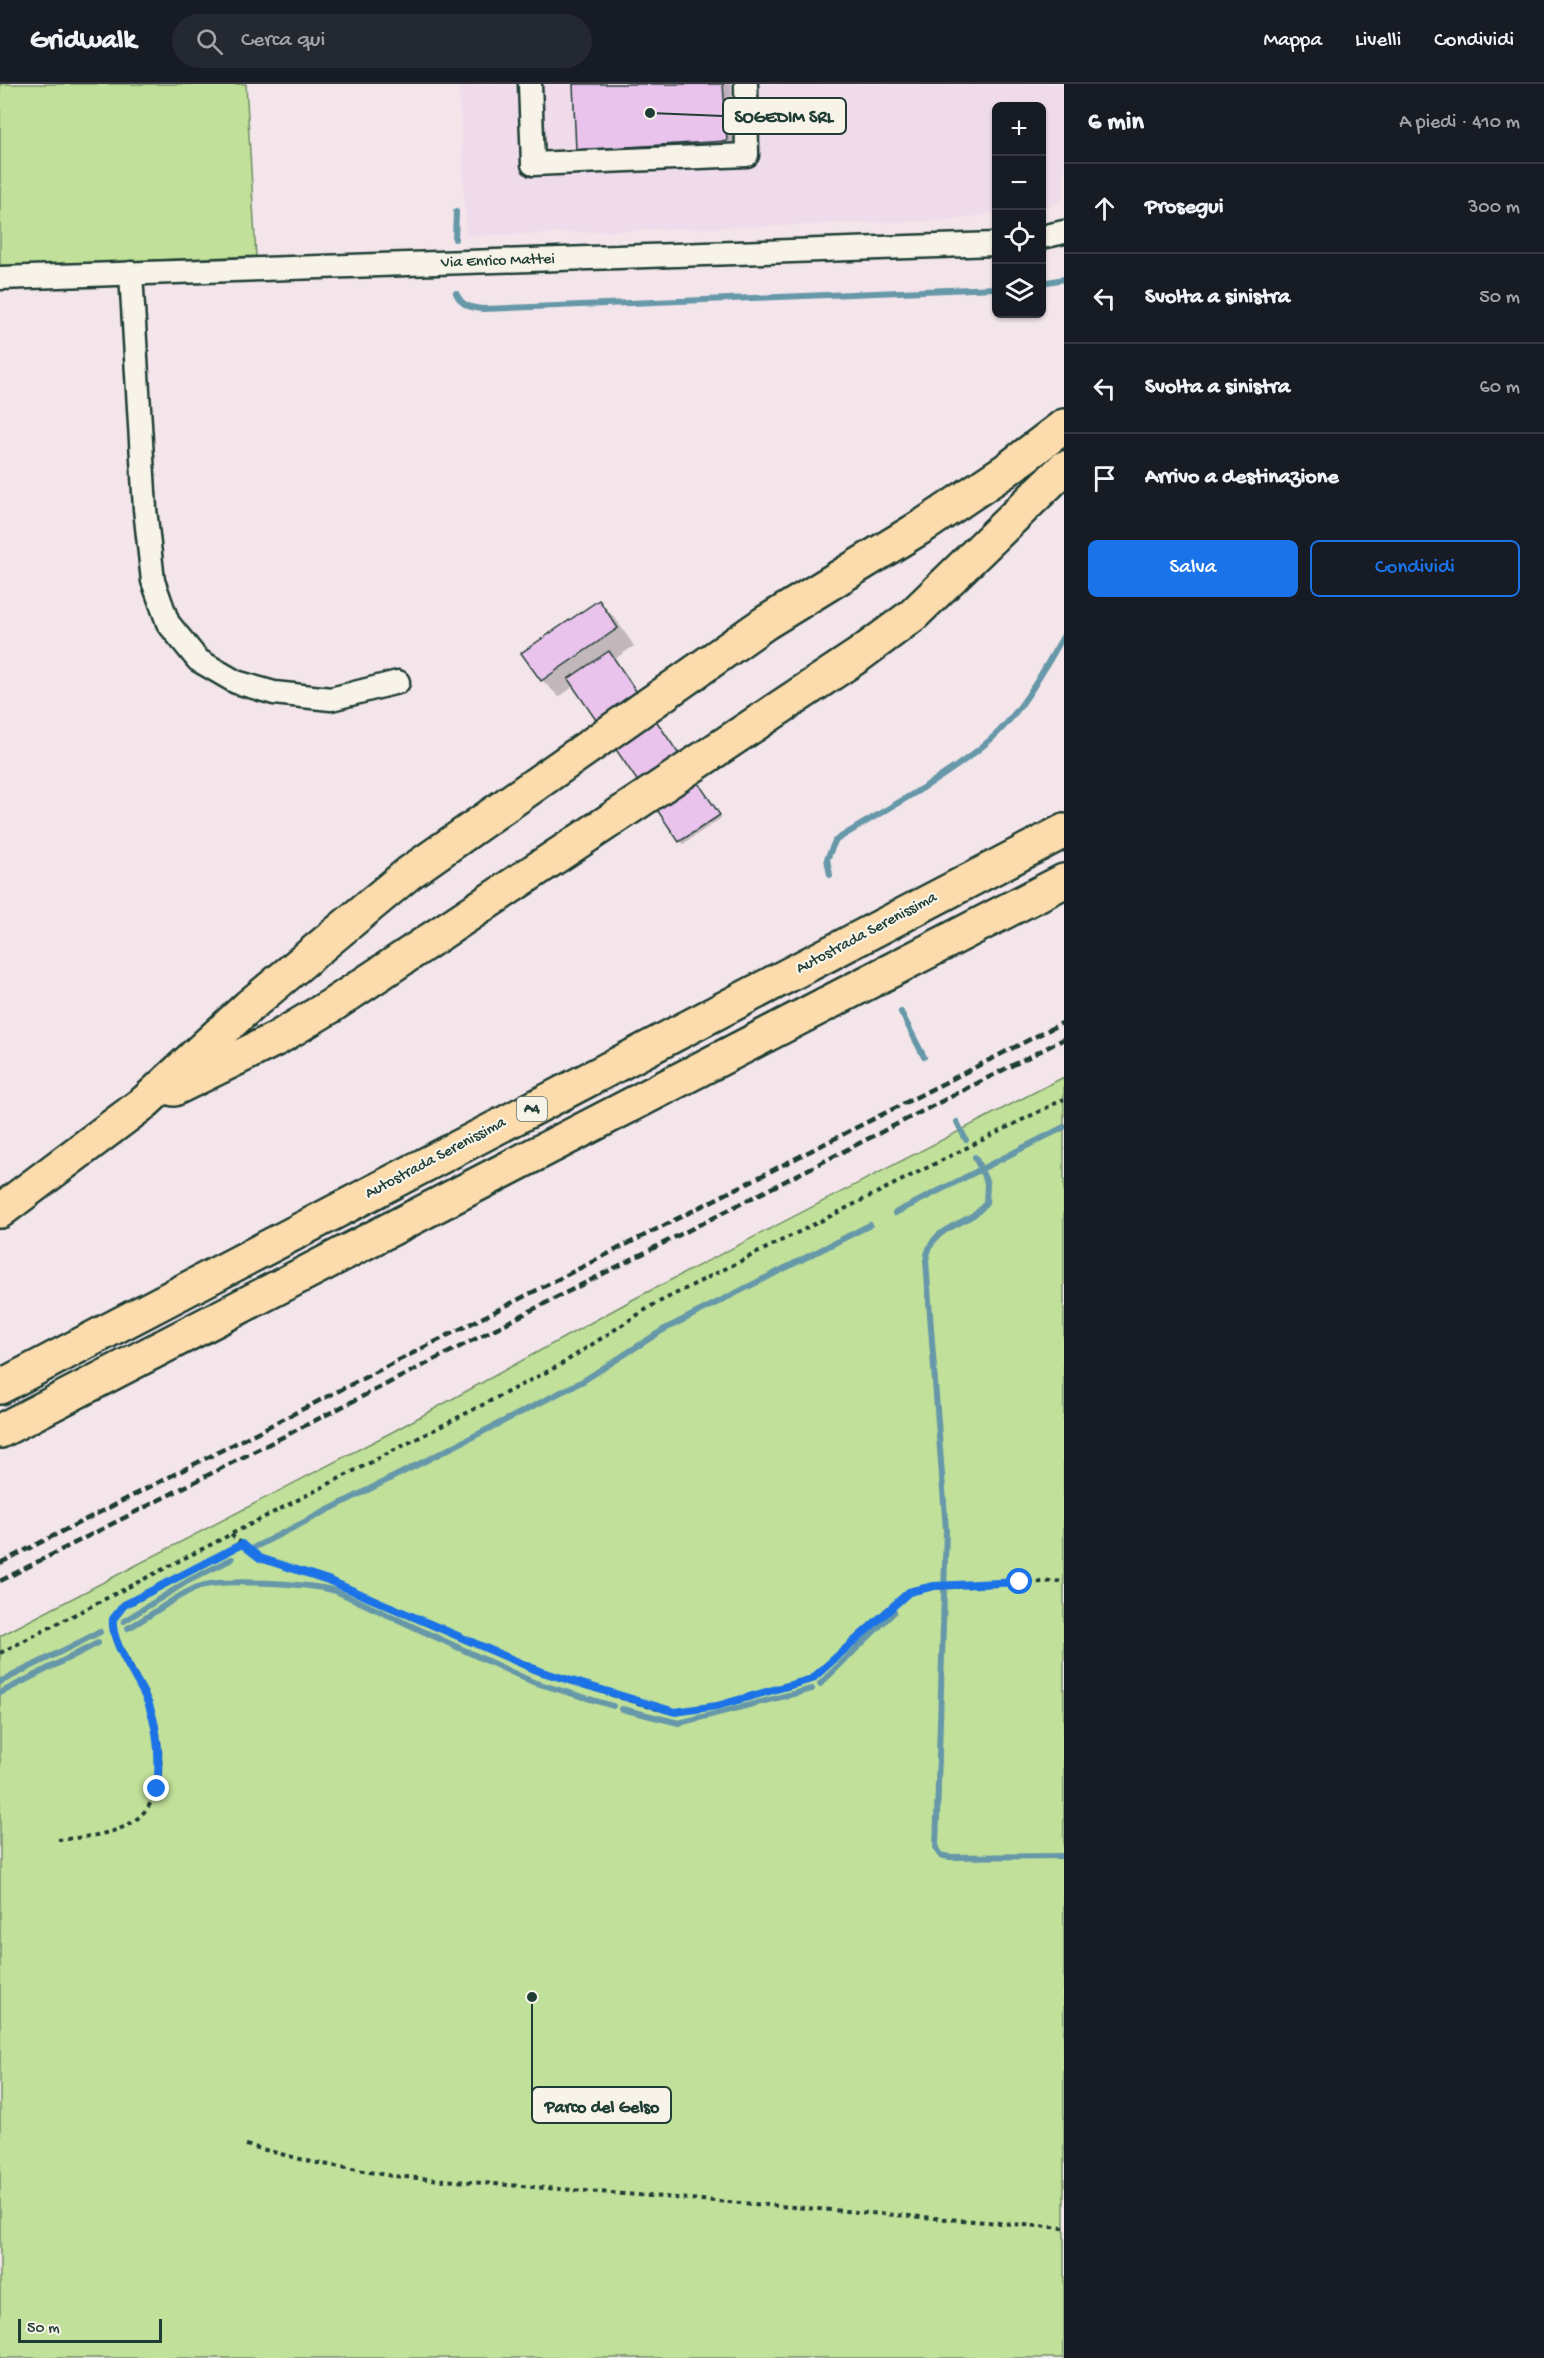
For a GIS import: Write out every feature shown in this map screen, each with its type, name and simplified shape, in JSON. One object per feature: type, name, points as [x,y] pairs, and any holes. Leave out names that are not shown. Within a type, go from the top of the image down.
[{"type":"highway","points":[[0,1211],[145,1102],[249,1006],[409,873],[765,623],[926,524],[1005,471],[1064,426]]},
{"type":"highway","points":[[145,1102],[276,1039],[331,1006],[859,655],[913,615],[1064,468]]},
{"type":"highway","name":"Autostrada Serenissima","points":[[0,1388],[1064,831]]},
{"type":"highway","name":"A4","points":[[0,1431],[1064,881]]},
{"type":"highway","points":[[799,1018],[1064,900]]},
{"type":"street","points":[[530,84],[533,164],[747,155],[746,84]]},
{"type":"street","points":[[1046,236],[1064,232]]},
{"type":"street","name":"Via Enrico Mattei","points":[[0,278],[992,244]]},
{"type":"street","points":[[130,273],[145,509],[153,581],[168,624],[198,660],[236,682],[274,693],[331,699],[398,682]]},
{"type":"path","points":[[0,1653],[560,1365],[653,1305],[1064,1099]]},
{"type":"path","points":[[231,1535],[260,1558],[338,1584],[539,1671],[675,1712],[717,1706],[812,1679],[909,1592],[934,1586],[1064,1581]]},
{"type":"path","points":[[58,1839],[87,1837],[136,1820],[150,1805],[157,1789],[159,1766],[155,1724],[149,1705],[113,1631],[113,1619],[124,1605],[242,1544]]},
{"type":"path","points":[[246,2145],[312,2162],[393,2176],[1064,2229]]},
{"type":"shaded area","points":[[459,84],[1064,84],[1064,198],[1050,206],[1046,206],[1046,102],[992,102],[992,214],[952,220],[466,236]]},
{"type":"green space","points":[[0,84],[246,84],[256,256],[0,266]]},
{"type":"green space","points":[[1064,1077],[1064,2358],[0,2358],[0,1636],[394,1431],[632,1300]]},
{"type":"building","points":[[573,84],[723,84],[727,141],[576,150]]},
{"type":"building","points":[[599,600],[618,628],[541,681],[521,653]]},
{"type":"building","points":[[609,651],[720,815],[679,842],[568,679]]},
{"type":"waterway","points":[[455,239],[456,212]]},
{"type":"waterway","points":[[1046,282],[1064,279]]},
{"type":"waterway","points":[[456,293],[467,306],[484,309],[992,288]]},
{"type":"waterway","points":[[830,875],[827,859],[835,841],[954,768],[1001,729],[1031,690],[1064,635]]},
{"type":"waterway","points":[[901,1012],[924,1057]]},
{"type":"waterway","points":[[957,1122],[966,1140]]},
{"type":"waterway","points":[[895,1213],[1064,1127]]},
{"type":"waterway","points":[[975,1157],[987,1183],[986,1203],[969,1218],[942,1232],[929,1248],[926,1261],[946,1530],[936,1849],[940,1855],[949,1857],[1064,1856]]},
{"type":"waterway","points":[[255,1547],[583,1381],[663,1330],[870,1225]]},
{"type":"waterway","points":[[124,1621],[188,1581],[232,1559]]},
{"type":"waterway","points":[[128,1628],[186,1592],[207,1585],[243,1582],[324,1588],[336,1591],[533,1682],[613,1706]]},
{"type":"waterway","points":[[820,1684],[894,1612]]},
{"type":"waterway","points":[[0,1682],[100,1632]]},
{"type":"waterway","points":[[0,1693],[98,1643]]},
{"type":"waterway","points":[[622,1709],[679,1723],[812,1689]]},
{"type":"railway","points":[[0,1563],[1064,1022]]},
{"type":"railway","points":[[0,1581],[1064,1039]]},
{"type":"place","name":"SOGEDIM SRL","points":[[650,113]]},
{"type":"place","name":"Parco del Gelso","points":[[532,1997]]},
{"type":"route","points":[[157,1789],[159,1766],[155,1724],[149,1705],[116,1639],[113,1619],[124,1605],[242,1544],[260,1558],[328,1580],[388,1604],[441,1630],[539,1671],[654,1708],[675,1712],[717,1706],[802,1684],[812,1679],[909,1592],[918,1588],[1020,1582]]}]
